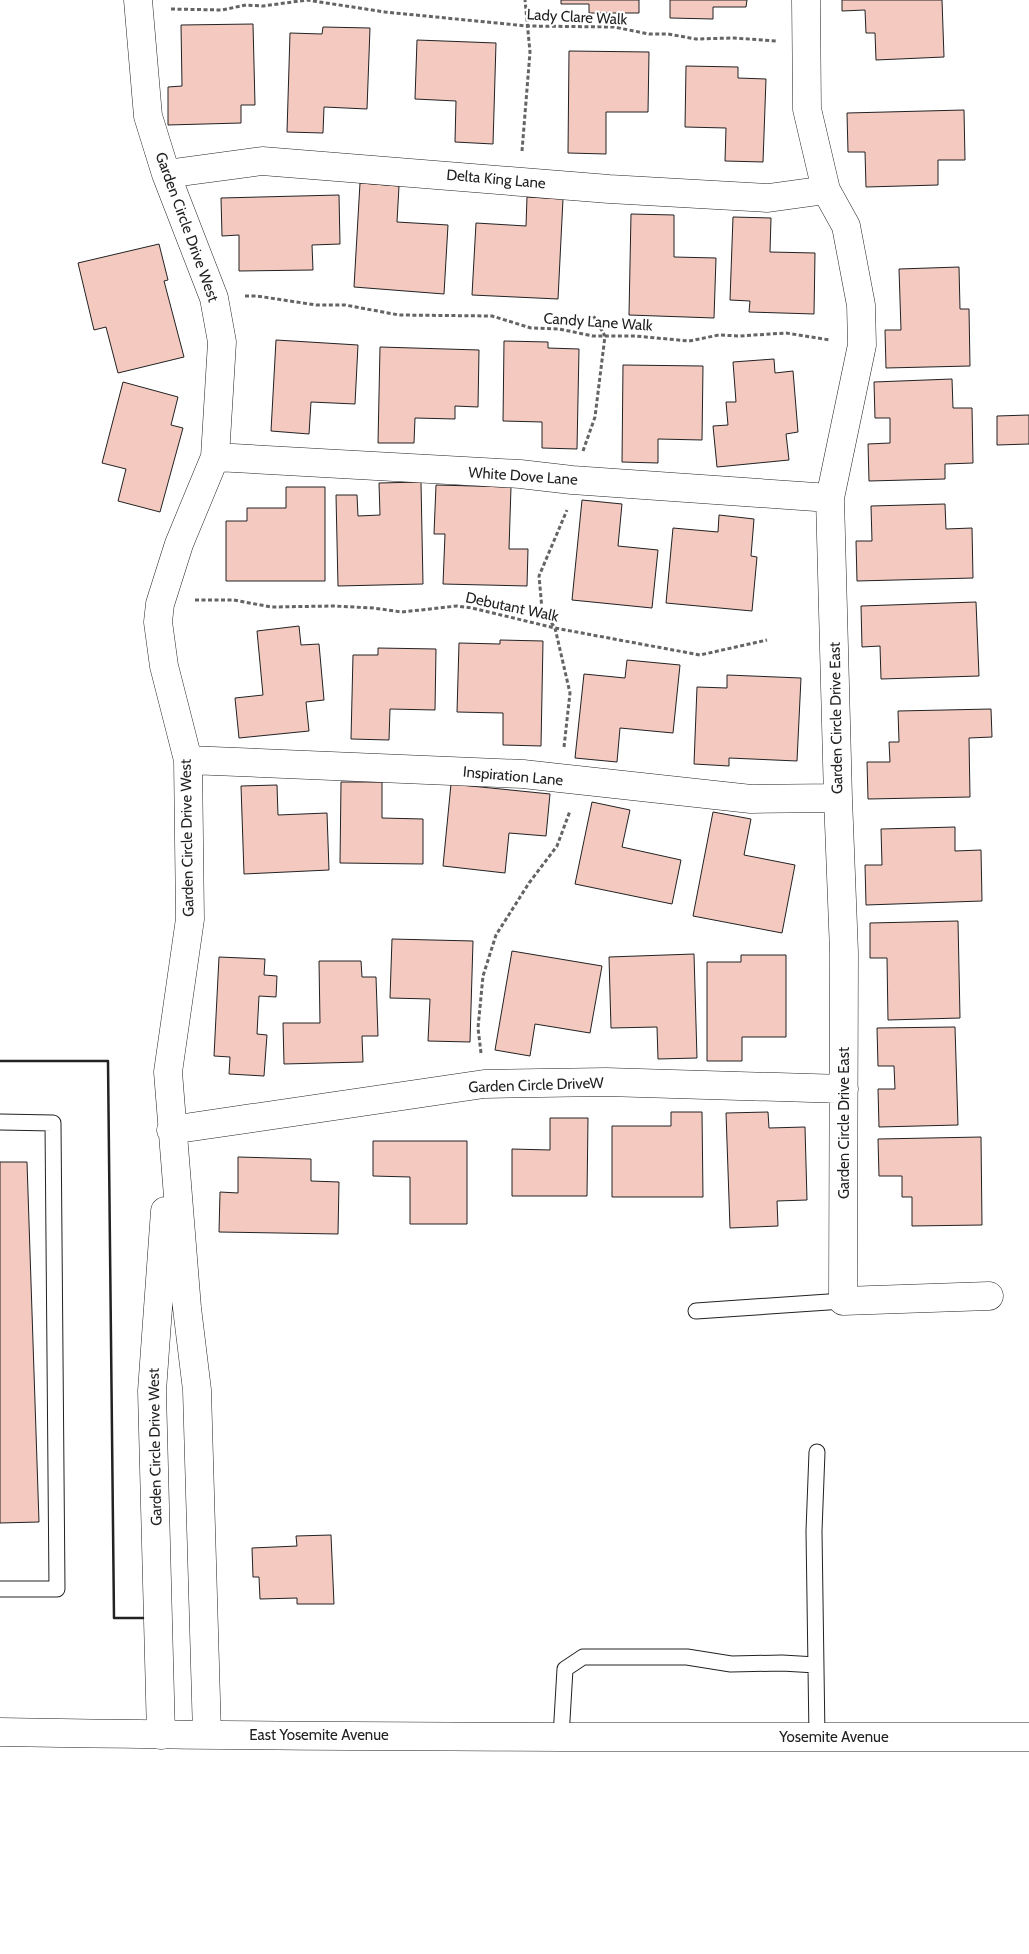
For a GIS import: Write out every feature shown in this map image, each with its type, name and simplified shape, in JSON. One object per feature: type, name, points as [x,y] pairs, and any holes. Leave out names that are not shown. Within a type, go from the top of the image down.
[{"type":"street","name":"Garden Circle Drive East","points":[[806,0],[807,109],[826,190],[846,226],[861,305],[862,345],[830,498],[844,952],[843,1301]]},
{"type":"street","name":"Garden Circle Drive West","points":[[138,5],[148,116],[166,174],[214,298],[222,342],[215,457],[179,544],[160,604],[158,622],[164,666],[188,760],[190,918],[168,1072],[171,1130],[187,1308],[197,1390],[207,1734]]},
{"type":"street","name":"Delta King Lane","points":[[166,174],[262,162],[609,189],[768,198],[826,190]]},
{"type":"street","name":"White Dove Lane","points":[[215,457],[520,474],[572,480],[830,498]]},
{"type":"street","name":"Inspiration Lane","points":[[188,760],[522,774],[751,799],[838,798]]},
{"type":"street","name":"Garden Circle DriveW","points":[[171,1130],[484,1084],[606,1082],[844,1089]]},
{"type":"street","name":"Garden Circle Drive West","points":[[161,1735],[152,1391],[171,1130]]},
{"type":"street","points":[[843,1301],[990,1296]]},
{"type":"street","name":"East Yosemite Avenue","points":[[0,1732],[161,1735],[639,1737]]},
{"type":"street","name":"Yosemite Avenue","points":[[639,1737],[1029,1737]]},
{"type":"lane","points":[[0,1122],[53,1123],[57,1589],[0,1589]]},
{"type":"lane","points":[[696,1311],[843,1301]]},
{"type":"lane","points":[[817,1452],[814,1531],[817,1737]]},
{"type":"lane","points":[[561,1737],[565,1669],[583,1657],[687,1657],[731,1664],[782,1663],[816,1666]]},
{"type":"path","name":"Lady Clare Walk","points":[[138,5],[222,10],[246,5],[264,6],[307,0],[385,12],[526,26],[614,27],[649,34],[668,34],[696,39],[734,38],[806,43]]},
{"type":"path","points":[[519,181],[530,52],[525,0]]},
{"type":"path","name":"Candy Lane Walk","points":[[214,298],[257,296],[316,305],[345,305],[400,316],[492,316],[530,328],[559,330],[593,336],[689,341],[719,335],[740,336],[786,333],[862,345]]},
{"type":"path","points":[[484,1084],[478,1028],[483,976],[496,935],[529,883],[557,846],[572,807],[569,780],[570,693],[555,628],[542,609],[539,576],[566,512],[572,480],[595,417],[605,336],[593,315]]},
{"type":"path","name":"Debutant Walk","points":[[160,604],[204,599],[234,600],[271,607],[334,606],[402,612],[457,606],[555,628],[700,655],[767,640]]},
{"type":"building","points":[[561,0],[639,0],[639,13],[589,13],[589,4],[561,4]]},
{"type":"building","points":[[670,0],[747,0],[746,7],[713,7],[713,19],[670,18]]},
{"type":"building","points":[[842,0],[942,0],[944,57],[876,60],[875,33],[866,33],[865,10],[842,11]]},
{"type":"building","points":[[253,24],[255,105],[241,105],[241,123],[168,125],[168,87],[182,86],[181,25]]},
{"type":"building","points":[[323,27],[370,28],[367,109],[324,107],[323,133],[287,132],[290,33],[322,34]]},
{"type":"building","points":[[417,40],[496,43],[493,144],[455,142],[456,101],[415,99]]},
{"type":"building","points":[[569,51],[649,52],[648,112],[606,112],[606,154],[568,153]]},
{"type":"building","points":[[686,66],[738,67],[738,78],[766,79],[763,162],[725,161],[726,128],[685,127]]},
{"type":"building","points":[[964,110],[965,160],[938,160],[938,185],[866,187],[865,152],[848,152],[847,113]]},
{"type":"building","points":[[360,183],[399,186],[397,222],[448,225],[444,294],[354,287]]},
{"type":"building","points":[[339,195],[340,244],[312,245],[313,270],[239,271],[239,235],[222,236],[221,198]]},
{"type":"building","points":[[527,197],[563,199],[558,299],[472,295],[476,223],[526,226]]},
{"type":"building","points":[[631,214],[674,215],[674,257],[716,258],[714,318],[629,315]]},
{"type":"building","points":[[733,217],[771,218],[770,252],[815,253],[814,314],[749,312],[750,301],[730,300]]},
{"type":"building","points":[[159,244],[168,280],[164,281],[184,357],[118,373],[106,327],[94,330],[78,263]]},
{"type":"building","points":[[959,267],[960,309],[969,309],[970,366],[886,368],[885,330],[901,330],[899,269]]},
{"type":"building","points":[[276,340],[358,345],[355,404],[311,402],[309,434],[271,431]]},
{"type":"building","points":[[504,341],[548,342],[548,348],[579,349],[577,449],[542,448],[542,422],[503,421]]},
{"type":"building","points":[[380,347],[479,350],[478,407],[455,406],[455,419],[415,418],[414,443],[378,443]]},
{"type":"building","points":[[774,359],[775,373],[793,371],[798,432],[786,434],[789,460],[717,467],[713,426],[728,425],[726,402],[736,402],[733,362]]},
{"type":"building","points":[[623,365],[703,366],[702,440],[658,439],[658,463],[622,462]]},
{"type":"building","points":[[952,379],[953,408],[972,408],[973,463],[945,464],[945,479],[869,481],[868,444],[890,443],[890,418],[875,418],[874,382]]},
{"type":"building","points":[[123,382],[178,397],[171,425],[183,428],[160,512],[118,501],[126,469],[102,463]]},
{"type":"building","points":[[1029,415],[1029,444],[997,445],[997,416]]},
{"type":"building","points":[[421,482],[423,584],[338,586],[336,495],[357,495],[358,516],[380,515],[379,483]]},
{"type":"building","points":[[436,485],[511,487],[509,549],[528,549],[527,586],[443,584],[445,534],[434,534]]},
{"type":"building","points":[[286,487],[325,487],[325,581],[226,581],[226,521],[247,521],[247,508],[286,508]]},
{"type":"building","points":[[582,500],[622,504],[618,546],[658,550],[652,608],[572,600]]},
{"type":"building","points":[[945,504],[946,529],[972,528],[973,578],[857,581],[856,541],[872,541],[871,506]]},
{"type":"building","points":[[719,515],[754,519],[751,556],[757,557],[752,611],[666,603],[673,528],[718,532]]},
{"type":"building","points":[[976,602],[979,676],[881,679],[880,646],[862,647],[861,606]]},
{"type":"building","points":[[299,626],[301,645],[319,644],[324,700],[306,702],[309,731],[239,738],[235,698],[263,695],[257,631]]},
{"type":"building","points":[[500,640],[543,641],[541,746],[503,745],[503,713],[457,712],[459,643],[500,644]]},
{"type":"building","points":[[378,648],[436,649],[435,710],[390,709],[389,740],[351,739],[353,655],[378,655]]},
{"type":"building","points":[[627,660],[680,665],[673,733],[620,728],[617,762],[575,758],[584,674],[625,678]]},
{"type":"building","points":[[727,675],[801,678],[797,761],[729,758],[729,766],[694,764],[697,687],[727,688]]},
{"type":"building","points":[[991,709],[992,737],[969,738],[970,797],[868,799],[867,762],[890,762],[889,742],[899,742],[898,711]]},
{"type":"building","points":[[341,782],[382,782],[382,818],[423,819],[423,864],[340,863]]},
{"type":"building","points":[[451,784],[550,794],[546,836],[509,833],[505,873],[443,866]]},
{"type":"building","points":[[277,785],[278,815],[327,813],[329,870],[244,874],[241,786]]},
{"type":"building","points":[[592,802],[630,810],[622,847],[681,860],[672,904],[575,884]]},
{"type":"building","points":[[713,812],[751,819],[744,855],[795,865],[782,933],[693,916]]},
{"type":"building","points":[[955,827],[955,851],[981,850],[982,901],[866,905],[865,865],[882,865],[881,829]]},
{"type":"building","points":[[958,921],[960,1018],[888,1020],[887,958],[870,958],[870,923]]},
{"type":"building","points":[[392,939],[473,941],[470,1042],[428,1041],[430,999],[390,998]]},
{"type":"building","points":[[512,951],[602,966],[590,1033],[535,1024],[530,1056],[495,1050]]},
{"type":"building","points":[[694,954],[697,1058],[658,1059],[657,1027],[611,1028],[609,957]]},
{"type":"building","points":[[741,955],[786,955],[786,1037],[742,1037],[742,1061],[707,1061],[707,962],[741,962]]},
{"type":"building","points":[[219,957],[265,959],[264,975],[277,976],[276,997],[259,996],[257,1034],[267,1035],[264,1076],[229,1074],[230,1057],[214,1056]]},
{"type":"building","points":[[319,961],[361,961],[362,977],[376,977],[378,1036],[362,1036],[363,1062],[284,1064],[283,1023],[320,1023]]},
{"type":"building","points":[[955,1027],[958,1125],[879,1127],[878,1089],[895,1089],[894,1066],[878,1066],[877,1028]]},
{"type":"building","points":[[671,1112],[702,1112],[703,1197],[612,1197],[612,1126],[671,1126]]},
{"type":"building","points":[[768,1112],[769,1128],[805,1127],[807,1200],[777,1201],[778,1226],[730,1228],[726,1113]]},
{"type":"building","points":[[550,1118],[588,1118],[587,1196],[512,1196],[512,1149],[550,1150]]},
{"type":"building","points":[[981,1137],[982,1225],[912,1226],[912,1197],[902,1197],[902,1176],[879,1176],[878,1139]]},
{"type":"building","points":[[373,1141],[467,1141],[467,1224],[410,1224],[410,1177],[373,1176]]},
{"type":"building","points":[[238,1157],[311,1159],[311,1181],[339,1182],[338,1234],[219,1232],[220,1192],[238,1193]]},
{"type":"building","points":[[0,1162],[27,1162],[39,1522],[0,1523]]},
{"type":"building","points":[[331,1535],[334,1604],[297,1604],[297,1598],[260,1599],[259,1577],[253,1577],[252,1548],[297,1546],[296,1536]]},
{"type":"wall","points":[[0,1061],[108,1061],[114,1618],[143,1618]]}]
